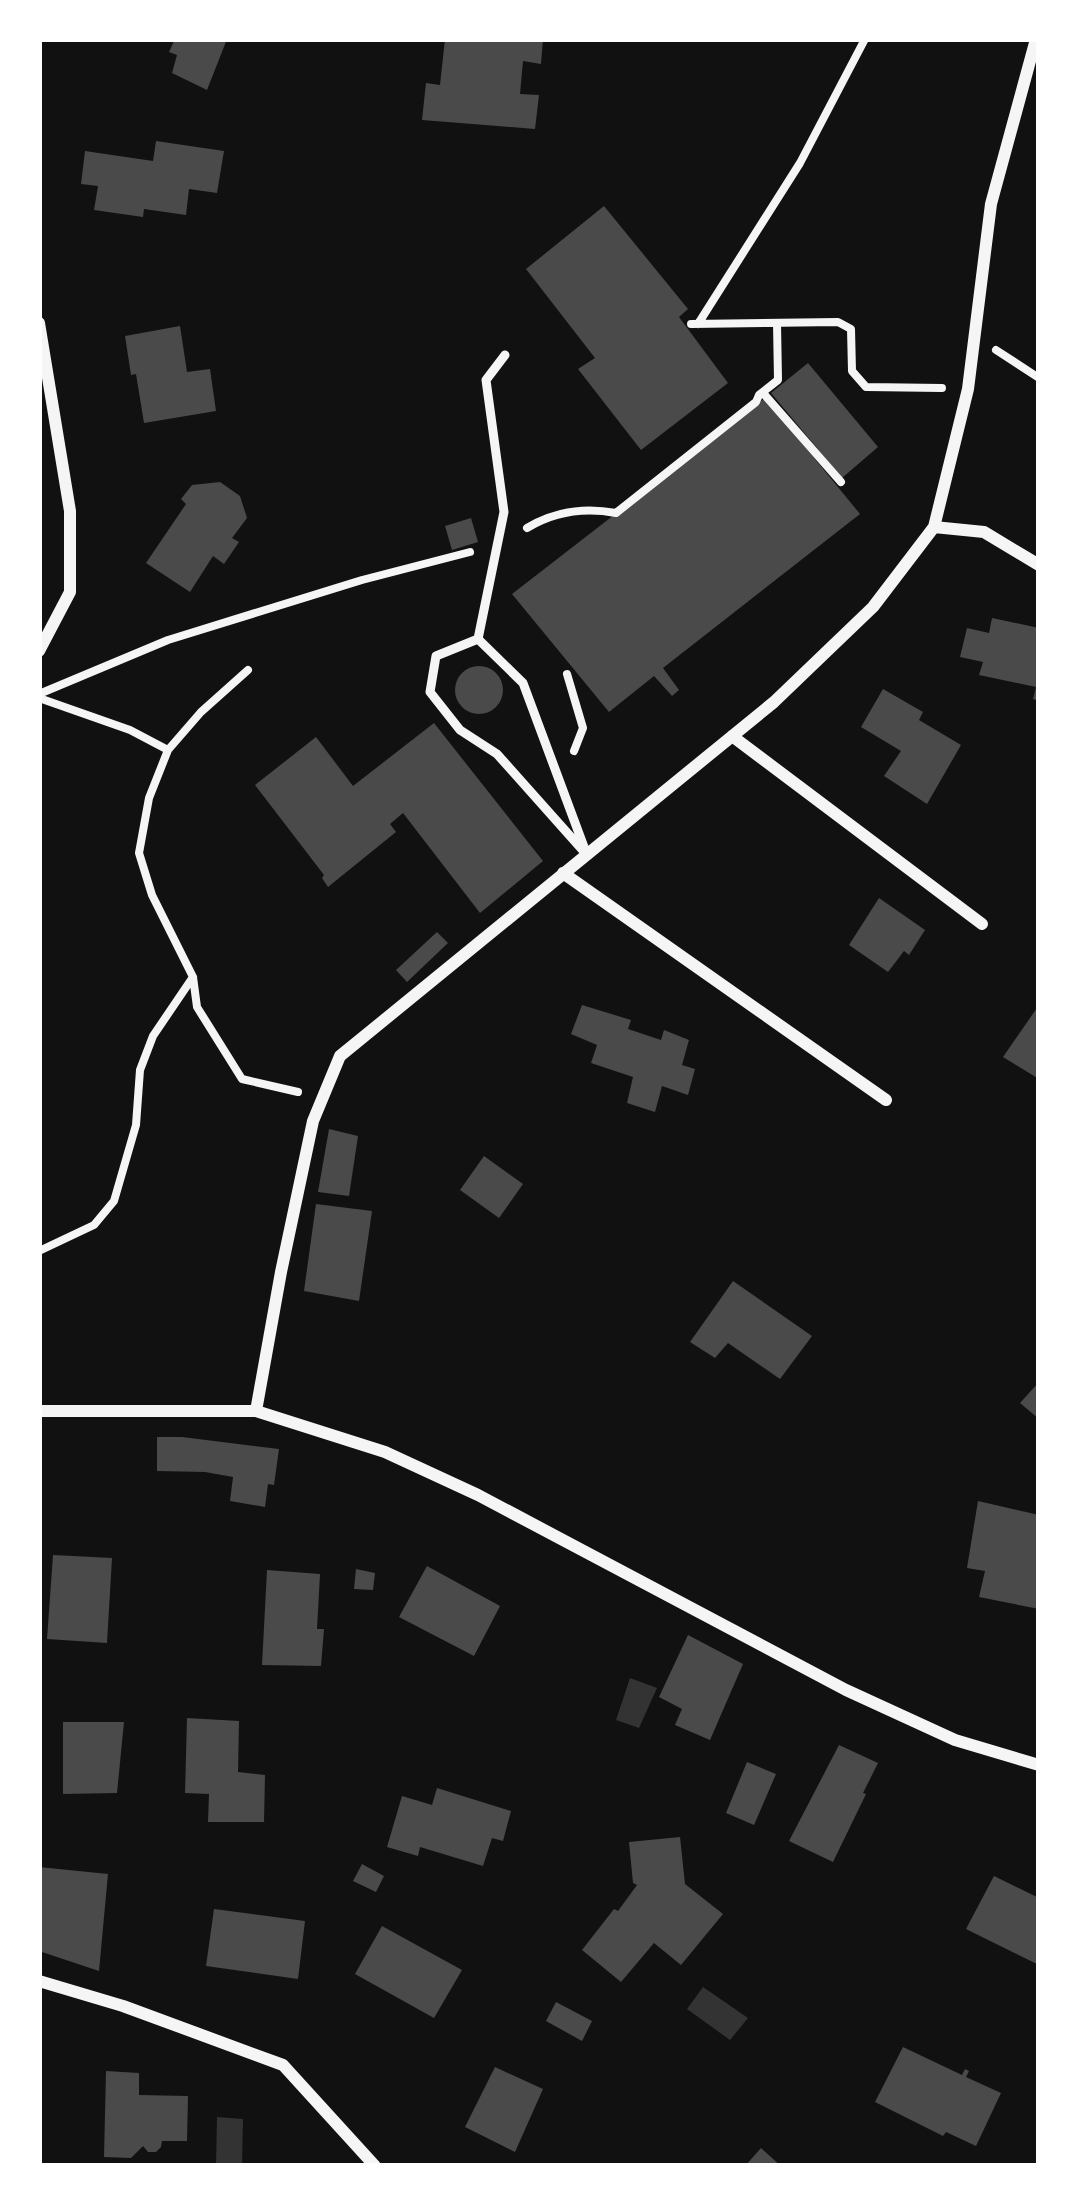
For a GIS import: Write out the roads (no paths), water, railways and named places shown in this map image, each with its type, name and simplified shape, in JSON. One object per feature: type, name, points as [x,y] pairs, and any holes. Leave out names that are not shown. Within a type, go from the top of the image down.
[{"type":"street","points":[[256,1411],[313,1121],[340,1056],[774,702],[873,607],[934,527],[968,389],[991,203],[1036,39]]},
{"type":"street","points":[[39,323],[70,511],[70,592],[39,651]]},
{"type":"street","points":[[934,527],[984,532],[1039,565]]},
{"type":"street","points":[[732,736],[982,924]]},
{"type":"street","points":[[563,873],[886,1100]]},
{"type":"street","points":[[39,1412],[256,1411],[385,1452],[846,1690],[955,1740],[1039,1765]]},
{"type":"street","points":[[39,1981],[283,2065],[375,2166]]},
{"type":"lane","points":[[478,639],[504,512],[486,380],[505,355]]},
{"type":"lane","points":[[478,639],[523,683],[587,855]]},
{"type":"lane","points":[[478,639],[436,656],[430,692],[460,730],[497,754],[587,855]]}]
